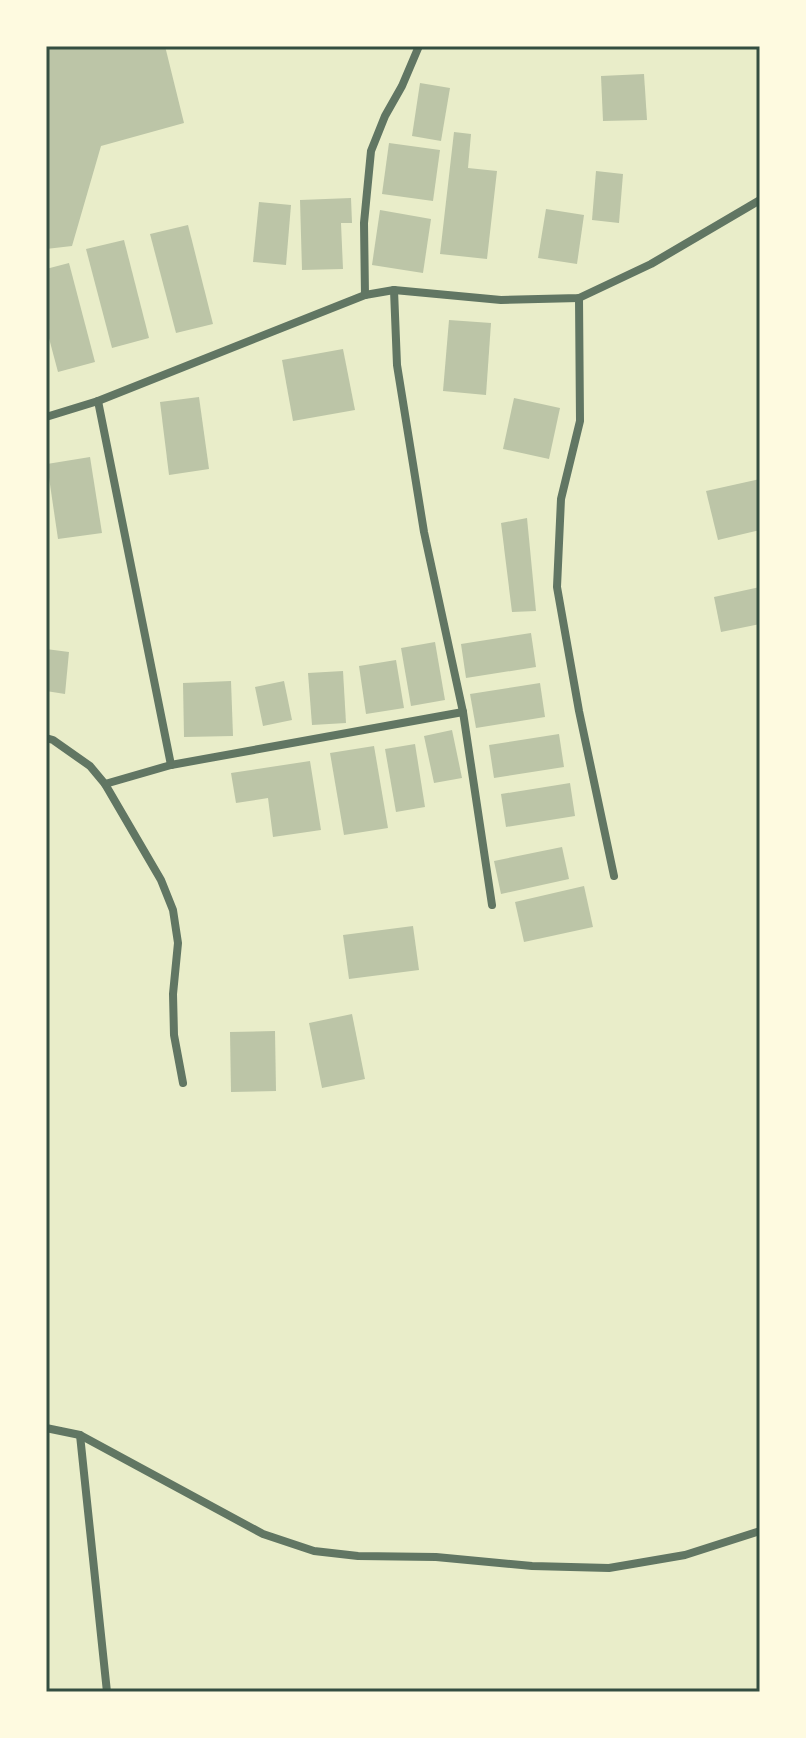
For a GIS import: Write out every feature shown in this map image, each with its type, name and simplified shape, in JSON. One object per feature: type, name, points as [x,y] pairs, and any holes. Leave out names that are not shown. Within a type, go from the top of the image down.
[{"type":"street","points":[[365,295],[364,223],[371,151],[419,46]]},
{"type":"street","points":[[46,417],[98,401],[365,295],[394,290],[501,300],[579,298],[651,264],[760,200]]},
{"type":"street","points":[[394,290],[397,365],[421,517],[463,712],[492,905]]},
{"type":"street","points":[[579,298],[580,421],[561,499],[557,587],[579,711],[614,876]]},
{"type":"street","points":[[98,401],[171,765]]},
{"type":"street","points":[[105,784],[171,765],[463,712]]},
{"type":"street","points":[[46,738],[90,766],[105,784],[161,880],[173,910],[178,943],[173,994],[174,1035],[183,1083]]},
{"type":"street","points":[[46,1428],[80,1435],[263,1534],[314,1551],[358,1556],[436,1557],[532,1566],[609,1568],[685,1555],[760,1531]]},
{"type":"street","points":[[80,1435],[107,1692]]},
{"type":"building","points":[[46,46],[165,46],[184,123],[101,146],[72,246],[46,249]]},
{"type":"building","points":[[644,74],[647,120],[603,121],[601,76]]},
{"type":"building","points":[[420,83],[450,88],[441,141],[412,136]]},
{"type":"building","points":[[454,132],[471,134],[468,168],[497,171],[487,259],[440,254]]},
{"type":"building","points":[[389,143],[440,150],[433,201],[382,194]]},
{"type":"building","points":[[596,171],[623,174],[619,223],[592,220]]},
{"type":"building","points":[[351,198],[352,223],[341,223],[343,269],[302,270],[300,200]]},
{"type":"building","points":[[259,202],[291,205],[286,265],[253,262]]},
{"type":"building","points":[[546,209],[584,215],[577,264],[538,258]]},
{"type":"building","points":[[380,210],[431,219],[423,273],[372,265]]},
{"type":"building","points":[[188,225],[213,324],[176,333],[150,234]]},
{"type":"building","points":[[124,240],[149,338],[112,348],[86,249]]},
{"type":"building","points":[[69,263],[95,362],[58,372],[46,327],[46,269]]},
{"type":"building","points":[[449,320],[491,323],[486,395],[443,391]]},
{"type":"building","points":[[343,349],[355,410],[293,421],[282,360]]},
{"type":"building","points":[[199,397],[209,469],[169,475],[160,402]]},
{"type":"building","points":[[514,398],[560,408],[549,459],[503,449]]},
{"type":"building","points":[[90,457],[102,533],[58,539],[47,464]]},
{"type":"building","points":[[760,479],[760,530],[718,540],[706,491]]},
{"type":"building","points":[[527,518],[536,611],[512,612],[501,523]]},
{"type":"building","points":[[760,587],[760,624],[721,632],[714,597]]},
{"type":"building","points":[[531,633],[536,667],[466,678],[461,644]]},
{"type":"building","points":[[435,642],[445,700],[411,706],[401,648]]},
{"type":"building","points":[[46,649],[69,652],[65,694],[46,691]]},
{"type":"building","points":[[396,660],[404,708],[366,714],[359,666]]},
{"type":"building","points":[[343,671],[346,723],[312,725],[308,673]]},
{"type":"building","points":[[231,681],[233,736],[184,737],[183,683]]},
{"type":"building","points":[[284,681],[292,720],[263,726],[255,687]]},
{"type":"building","points":[[540,683],[545,717],[476,728],[470,694]]},
{"type":"building","points":[[452,730],[462,778],[434,783],[424,736]]},
{"type":"building","points":[[559,734],[564,767],[494,778],[489,745]]},
{"type":"building","points":[[415,744],[425,807],[396,812],[385,749]]},
{"type":"building","points":[[374,746],[388,828],[344,835],[330,753]]},
{"type":"building","points":[[310,761],[321,830],[273,837],[268,798],[236,803],[231,773]]},
{"type":"building","points":[[570,783],[575,816],[506,827],[501,794]]},
{"type":"building","points":[[562,847],[569,879],[501,894],[494,861]]},
{"type":"building","points":[[584,886],[593,927],[524,942],[515,902]]},
{"type":"building","points":[[413,926],[419,970],[349,979],[343,935]]},
{"type":"building","points":[[352,1014],[365,1079],[322,1088],[309,1023]]},
{"type":"building","points":[[275,1031],[276,1091],[231,1092],[230,1032]]}]
